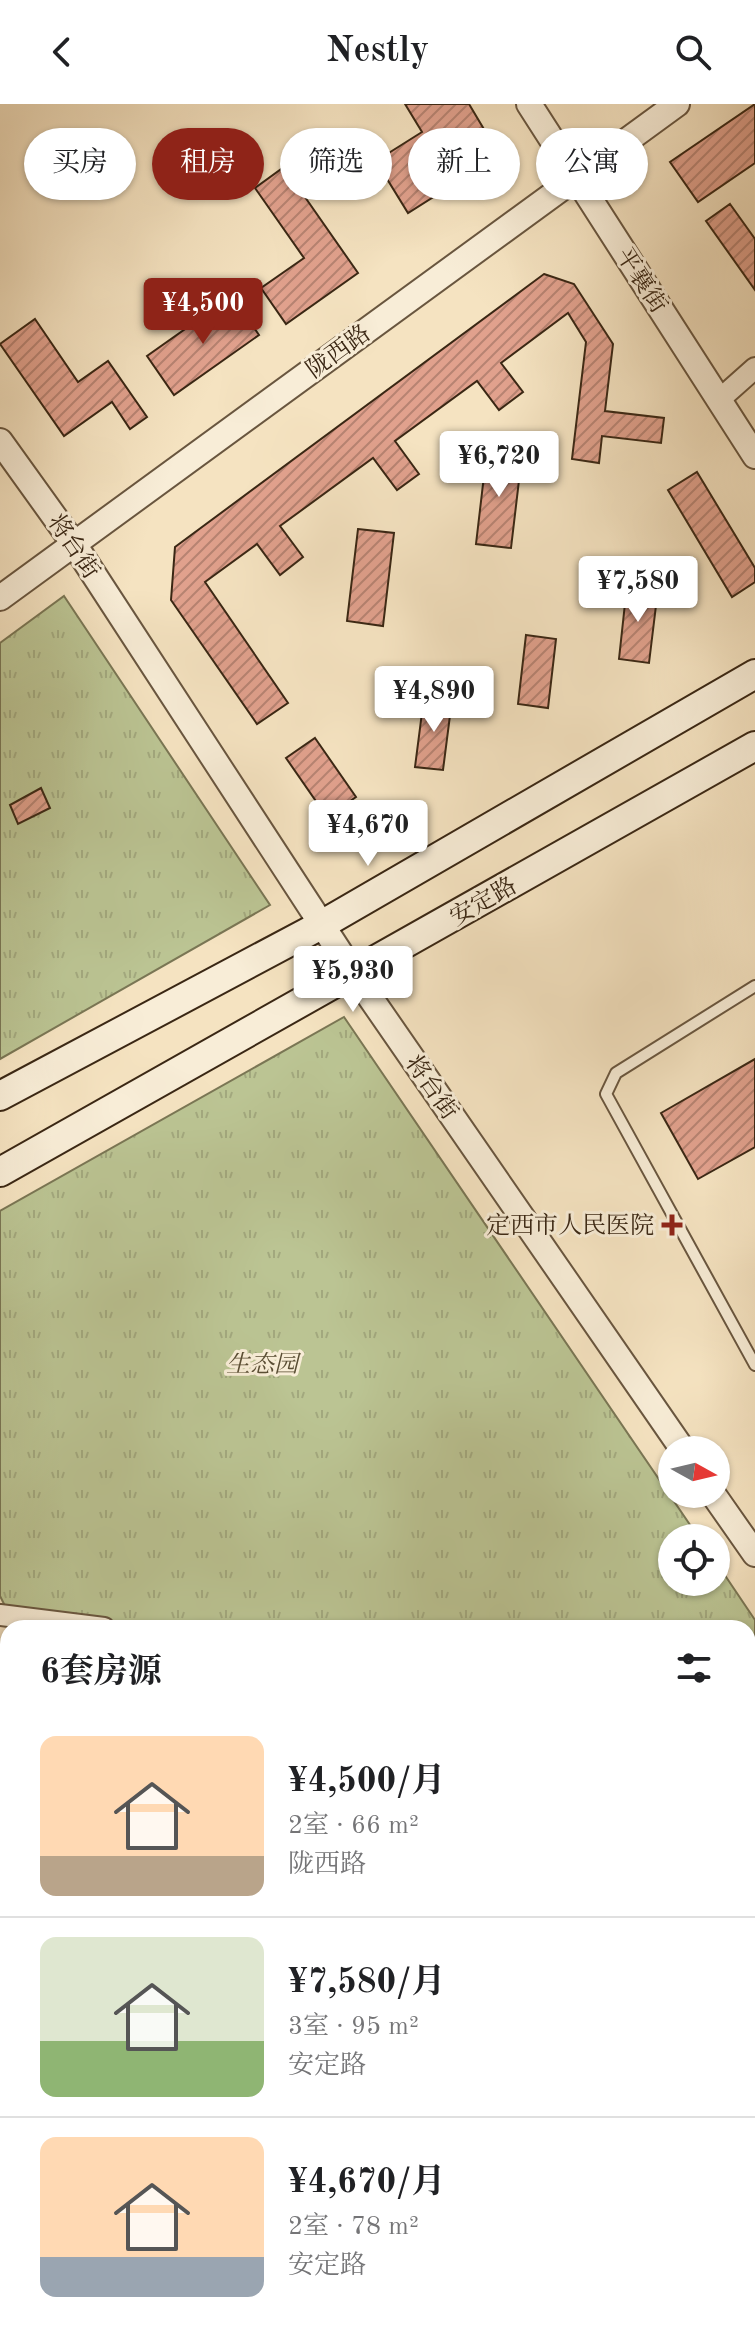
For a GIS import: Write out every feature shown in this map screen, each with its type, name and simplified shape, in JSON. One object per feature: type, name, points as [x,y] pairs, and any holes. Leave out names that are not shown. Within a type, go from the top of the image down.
[{"type":"main road","points":[[0,1096],[323,924],[755,674]]},
{"type":"main road","name":"安定路","points":[[0,1172],[755,746]]},
{"type":"street","name":"平襄街","points":[[529,104],[544,128]]},
{"type":"street","name":"陇西路","points":[[643,128],[677,104]]},
{"type":"street","name":"陇西路","points":[[0,598],[544,200]]},
{"type":"street","name":"平襄街","points":[[590,200],[755,456]]},
{"type":"street","points":[[719,400],[755,368]]},
{"type":"street","name":"将台街","points":[[0,441],[74,544],[354,974],[673,1436]]},
{"type":"street","points":[[725,1508],[751,1539]]},
{"type":"street","points":[[0,1615],[40,1620]]},
{"type":"lane","points":[[755,986],[616,1073],[606,1094],[755,1365]]},
{"type":"green space","points":[[64,596],[270,905],[0,1059],[0,643]]},
{"type":"green space","name":"生态园","points":[[344,1017],[658,1478],[658,1508],[679,1508],[689,1524],[658,1524],[658,1596],[730,1596],[730,1583],[755,1620],[12,1620],[0,1596],[0,1211]]},
{"type":"building","points":[[405,104],[469,104],[483,128],[420,128]]},
{"type":"building","points":[[755,104],[755,163],[698,202],[670,162]]},
{"type":"building","points":[[408,141],[408,200],[429,200],[408,213],[392,187],[392,151]]},
{"type":"building","points":[[280,170],[280,200],[307,200],[358,273],[286,324],[261,288],[304,258],[263,200],[264,181]]},
{"type":"building","points":[[730,204],[755,239],[755,290],[706,221]]},
{"type":"building","points":[[544,274],[574,284],[613,344],[605,411],[664,418],[661,443],[602,436],[599,463],[572,459],[586,342],[568,313],[501,363],[523,392],[499,410],[477,381],[395,441],[419,474],[397,490],[373,458],[280,526],[303,557],[280,575],[257,544],[205,582],[288,703],[257,724],[171,600],[175,547]]},
{"type":"building","points":[[232,296],[259,335],[174,395],[147,356]]},
{"type":"building","points":[[35,319],[78,382],[108,361],[147,417],[130,429],[112,402],[64,436],[0,344]]},
{"type":"building","points":[[487,450],[522,455],[511,548],[476,544]]},
{"type":"building","points":[[697,472],[755,568],[755,582],[732,597],[668,490]]},
{"type":"building","points":[[358,529],[394,533],[383,626],[347,621]]},
{"type":"building","points":[[627,585],[658,589],[649,663],[619,659]]},
{"type":"building","points":[[526,635],[556,639],[548,708],[518,704]]},
{"type":"building","points":[[424,697],[452,700],[443,770],[415,767]]},
{"type":"building","points":[[315,738],[356,797],[327,817],[286,758]]},
{"type":"building","points":[[41,788],[50,808],[18,824],[10,805]]},
{"type":"building","points":[[755,1059],[755,1147],[698,1179],[661,1113]]},
{"type":"place","name":"定西市人民医院","points":[[672,1225]]}]
